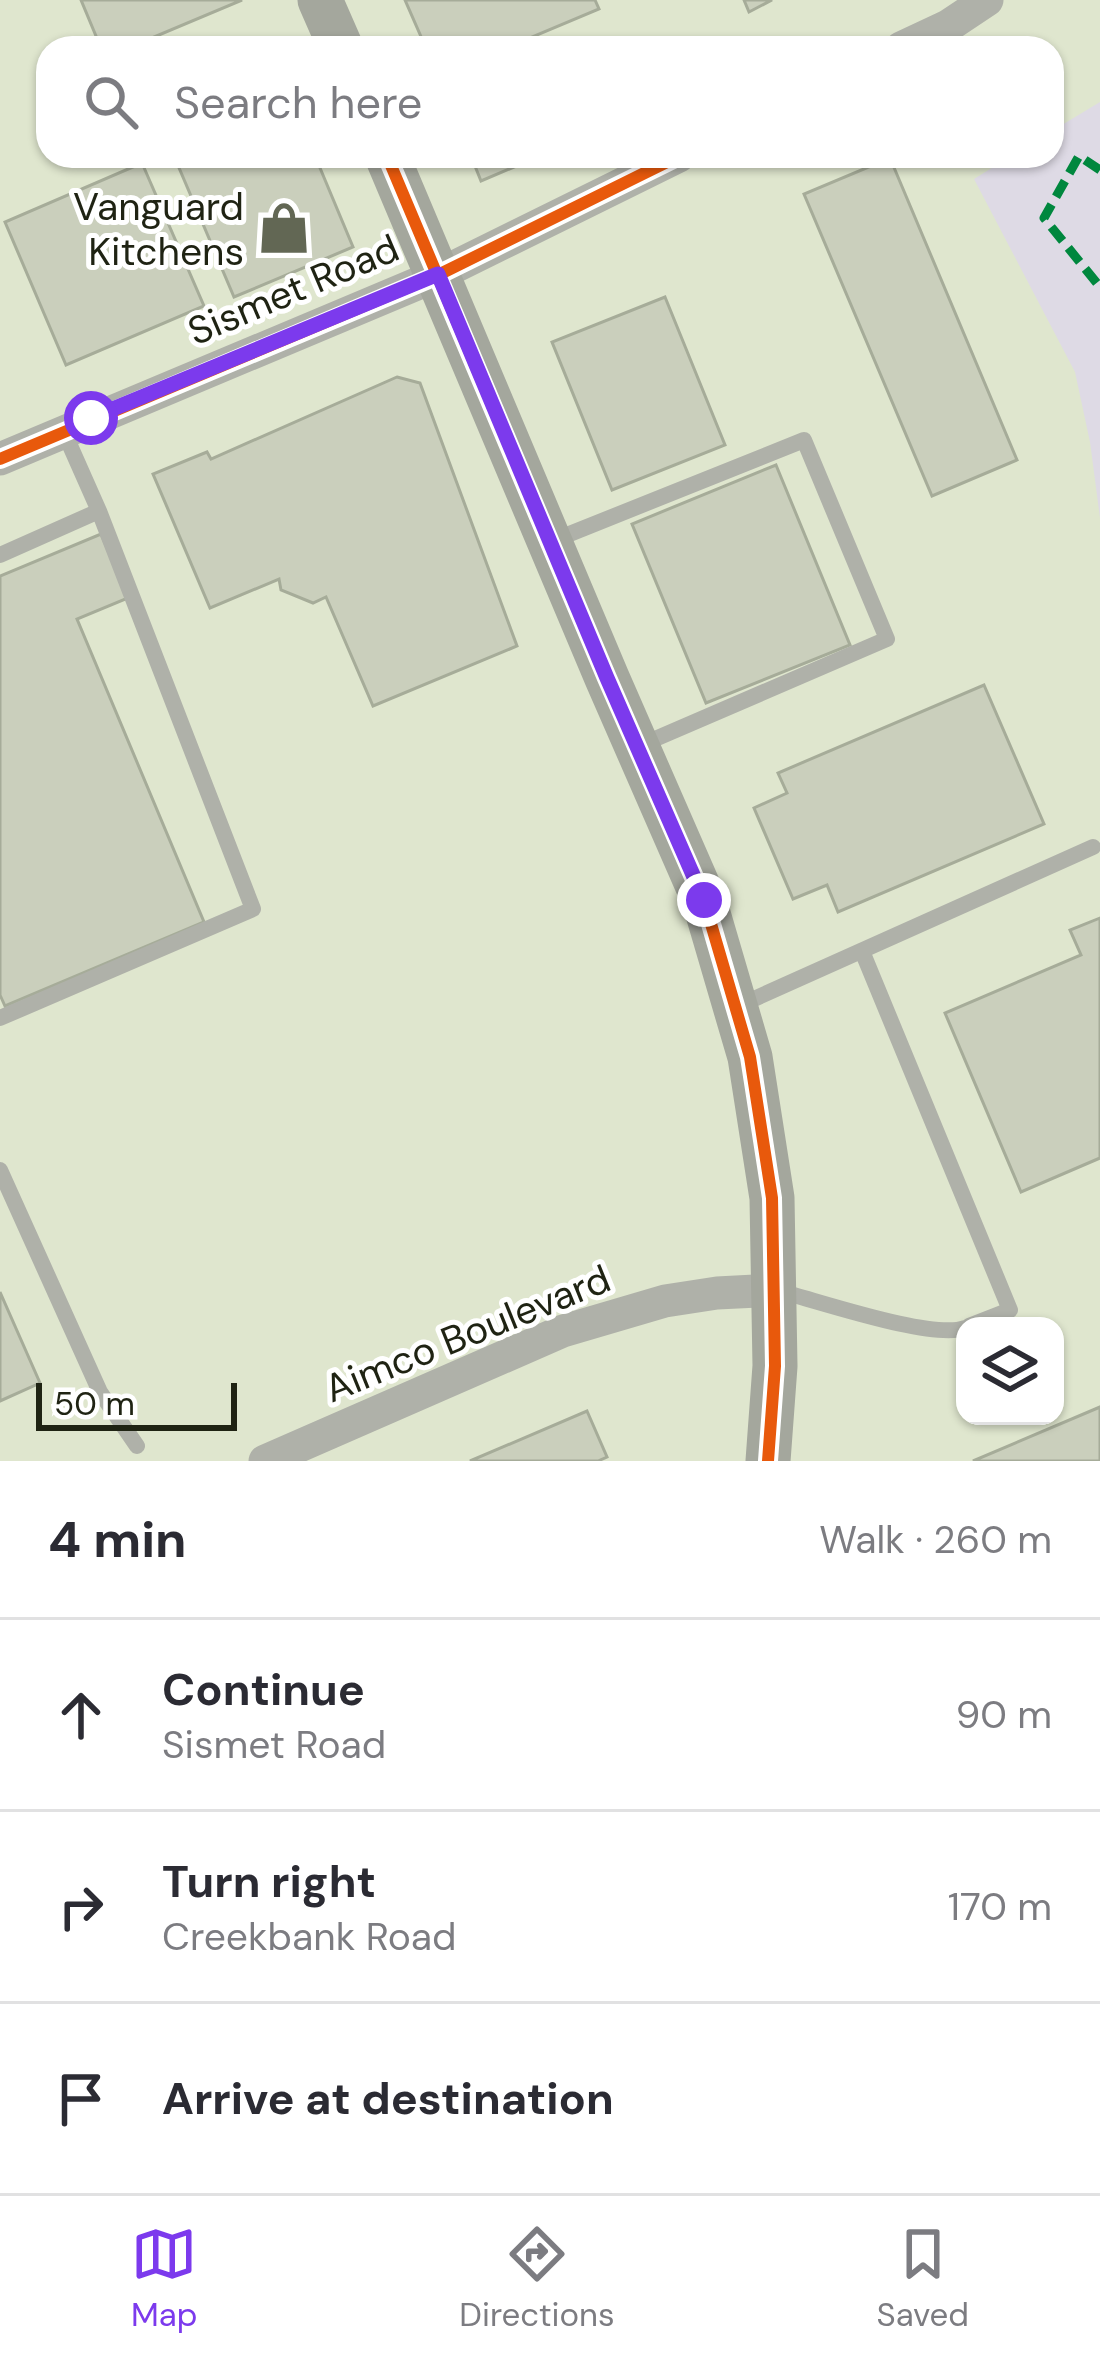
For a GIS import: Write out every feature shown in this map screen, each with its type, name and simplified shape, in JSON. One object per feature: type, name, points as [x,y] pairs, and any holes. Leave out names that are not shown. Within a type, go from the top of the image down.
[{"type":"street","points":[[320,0],[336,36]]},
{"type":"street","points":[[927,36],[987,0]]},
{"type":"street","points":[[392,168],[704,900],[736,1008],[750,1057],[772,1198],[775,1366],[768,1461]]},
{"type":"street","name":"Sismet Road","points":[[0,459],[438,274],[654,168]]},
{"type":"street","name":"Aimco Boulevard","points":[[265,1461],[563,1331],[665,1301],[776,1290]]},
{"type":"lane","points":[[0,1018],[253,909],[63,431]]},
{"type":"lane","points":[[551,541],[804,440],[823,484],[886,639],[637,747]]},
{"type":"lane","points":[[0,556],[99,512]]},
{"type":"lane","points":[[736,1008],[1093,847]]},
{"type":"lane","points":[[862,951],[1010,1310],[992,1317]]},
{"type":"lane","points":[[0,1169],[100,1392],[137,1446]]},
{"type":"lane","points":[[776,1290],[921,1328],[956,1331]]},
{"type":"shaded area","points":[[1100,102],[1100,518],[1075,372],[974,179],[992,168],[1064,168],[1064,124]]},
{"type":"building","points":[[81,0],[242,0],[156,36],[96,36]]},
{"type":"building","points":[[405,0],[595,0],[599,9],[535,36],[421,36]]},
{"type":"building","points":[[744,0],[772,0],[749,12]]},
{"type":"building","points":[[130,168],[144,168],[204,306],[66,365],[5,222]]},
{"type":"building","points":[[179,168],[320,168],[353,247],[234,297]]},
{"type":"building","points":[[476,168],[512,168],[481,181]]},
{"type":"building","points":[[866,168],[894,168],[1017,460],[932,496],[804,194]]},
{"type":"building","points":[[665,297],[725,445],[612,490],[552,342]]},
{"type":"building","points":[[397,377],[420,383],[517,646],[373,706],[326,597],[313,603],[281,590],[279,579],[210,608],[153,474],[207,452],[211,459]]},
{"type":"building","points":[[776,465],[850,645],[706,703],[632,524]]},
{"type":"building","points":[[101,534],[128,598],[77,619],[204,922],[5,1006],[0,995],[0,576]]},
{"type":"building","points":[[984,685],[1044,824],[838,912],[827,885],[793,899],[754,808],[787,793],[778,773]]},
{"type":"building","points":[[1100,918],[1100,1158],[1021,1192],[945,1013],[1081,955],[1070,930]]},
{"type":"building","points":[[0,1292],[40,1383],[0,1401]]},
{"type":"building","points":[[1100,1407],[1100,1461],[973,1461],[1064,1425]]},
{"type":"building","points":[[587,1411],[607,1457],[598,1461],[470,1461]]},
{"type":"marked path","points":[[1100,170],[1079,156],[1044,218],[1100,287]]},
{"type":"cycle path","points":[[392,168],[704,900],[750,1057],[772,1198],[775,1366],[768,1461]]},
{"type":"cycle path","points":[[0,459],[438,275],[655,168]]},
{"type":"place","name":"Vanguard Kitchens","points":[[284,228]]},
{"type":"route","points":[[91,418],[438,274],[704,900]]}]
